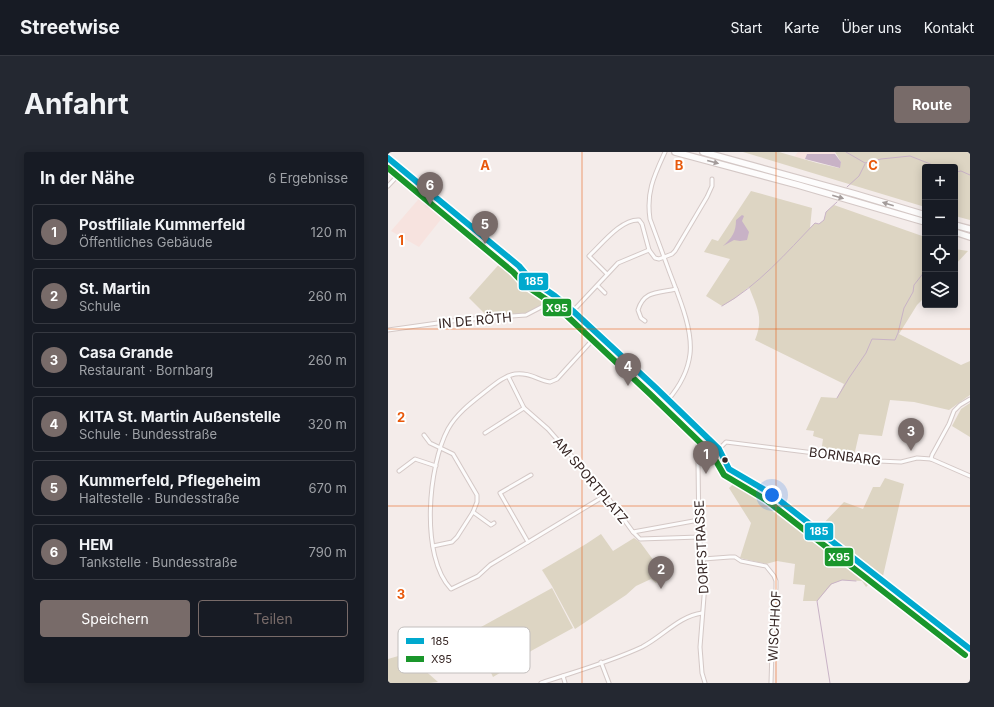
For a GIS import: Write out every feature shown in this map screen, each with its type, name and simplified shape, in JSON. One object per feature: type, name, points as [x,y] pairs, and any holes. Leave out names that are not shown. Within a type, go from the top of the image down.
[{"type":"highway","points":[[675,152],[798,185],[922,221]]},
{"type":"highway","points":[[702,152],[922,214]]},
{"type":"highway","points":[[958,226],[970,229]]},
{"type":"highway","points":[[958,233],[970,237]]},
{"type":"street","points":[[664,152],[651,183],[648,207],[650,219],[676,289],[688,328],[690,340],[690,354],[684,375],[674,393],[668,400]]},
{"type":"street","points":[[388,158],[519,266],[530,279],[555,296],[573,311],[719,449],[729,469],[734,474],[770,493],[970,649]]},
{"type":"street","points":[[388,186],[403,170]]},
{"type":"street","points":[[607,274],[590,256],[621,226],[634,220],[640,220],[649,250],[655,258],[659,260],[672,254],[707,197],[712,186],[712,179]]},
{"type":"street","points":[[573,311],[618,263],[649,250]]},
{"type":"street","points":[[598,286],[605,293]]},
{"type":"street","points":[[645,321],[641,318],[638,310],[644,298],[651,293],[676,289]]},
{"type":"street","name":"IN DE RÖTH","points":[[388,330],[459,320],[526,315],[549,303],[555,296]]},
{"type":"street","points":[[598,334],[557,379],[550,382],[524,374],[508,376],[471,402],[456,417],[448,430],[436,466],[430,508],[433,546],[445,583],[451,589],[478,576],[490,565],[606,495]]},
{"type":"street","name":"AM SPORTPLATZ","points":[[508,376],[524,408],[548,429],[606,495],[633,532],[698,520]]},
{"type":"street","points":[[931,458],[949,424],[954,411],[970,399]]},
{"type":"street","points":[[485,433],[524,408]]},
{"type":"street","points":[[424,435],[430,443],[453,454],[477,495],[477,502],[473,512],[457,537],[452,542],[433,546]]},
{"type":"street","name":"DORFSTRASSE","points":[[704,435],[698,444],[698,520],[705,584],[700,647],[702,673],[705,683]]},
{"type":"street","name":"BORNBARG","points":[[719,449],[726,442],[879,461],[901,462],[917,458],[931,458],[970,476]]},
{"type":"street","points":[[399,471],[415,459],[436,466]]},
{"type":"street","points":[[528,542],[500,493],[531,475]]},
{"type":"street","points":[[473,512],[491,525]]},
{"type":"street","points":[[633,532],[640,539],[699,537]]},
{"type":"street","name":"WISCHHOF","points":[[703,559],[730,556],[741,561],[766,566],[774,576],[776,588],[773,617],[771,683]]},
{"type":"street","points":[[541,683],[643,646],[656,639],[678,623],[702,613]]},
{"type":"street","points":[[602,662],[609,683]]},
{"type":"street","points":[[563,676],[565,683]]},
{"type":"shaded area","points":[[743,152],[779,152],[839,168],[841,162],[835,152],[970,152],[970,220],[958,217],[958,164],[922,164],[922,206]]},
{"type":"shaded area","points":[[798,152],[835,152],[835,154],[807,154],[805,159],[794,157]]},
{"type":"shaded area","points":[[807,154],[835,154],[841,162],[840,168],[805,159]]},
{"type":"shaded area","points":[[751,191],[812,208],[810,228],[815,223],[819,224],[824,220],[826,212],[834,205],[922,236],[922,300],[917,305],[899,334],[961,365],[970,361],[970,395],[949,410],[914,402],[890,400],[882,436],[859,434],[854,456],[821,453],[823,439],[813,436],[814,431],[806,430],[821,397],[837,398],[844,384],[755,340],[758,332],[759,319],[757,307],[749,287],[722,306],[706,296],[730,259],[704,252],[712,239],[718,241]]},
{"type":"shaded area","points":[[423,194],[446,213],[419,247],[391,231]]},
{"type":"shaded area","points":[[742,215],[744,216],[742,221],[749,232],[747,240],[734,240],[723,246],[733,234],[736,220]]},
{"type":"shaded area","points":[[958,249],[968,251],[958,262]]},
{"type":"shaded area","points":[[502,261],[549,300],[548,302],[526,313],[488,317],[469,298]]},
{"type":"shaded area","points":[[970,403],[970,437],[952,426],[961,409]]},
{"type":"shaded area","points":[[885,478],[904,484],[883,576],[820,527],[844,502],[863,509],[873,487],[880,487]]},
{"type":"shaded area","points":[[736,481],[752,488],[872,581],[866,587],[862,581],[842,580],[832,584],[817,601],[803,601],[805,585],[793,584],[795,564],[777,561],[766,564],[740,558],[751,523],[729,488]]},
{"type":"shaded area","points":[[601,534],[613,551],[634,538],[640,542],[665,576],[656,583],[651,579],[636,586],[626,595],[575,629],[542,570]]},
{"type":"shaded area","points":[[552,588],[573,628],[530,652],[530,627],[481,627]]},
{"type":"shaded area","points":[[398,656],[398,673],[428,673],[438,682],[388,683],[388,659]]},
{"type":"shaded area","points":[[491,673],[500,673],[493,677]]},
{"type":"waterway","points":[[846,152],[865,163],[881,159],[910,156],[930,164]]},
{"type":"waterway","points":[[847,187],[859,176],[865,164]]},
{"type":"waterway","points":[[958,172],[961,171],[970,175]]},
{"type":"waterway","points":[[722,306],[748,289],[760,279],[815,223],[819,224],[824,220],[826,212],[837,202]]},
{"type":"waterway","points":[[837,398],[866,353],[872,339],[895,340],[904,308],[913,292],[914,285],[924,272]]},
{"type":"waterway","points":[[830,683],[817,601],[831,584],[842,580],[856,581]]},
{"type":"transit line","name":"185","points":[[388,158],[519,266],[530,279],[555,296],[573,311],[719,449],[729,469],[770,493],[970,649]]},
{"type":"transit line","name":"X95","points":[[388,168],[513,272],[525,285],[550,302],[568,317],[712,454],[724,475],[766,500],[965,655]]},
{"type":"place","name":"HEM","points":[[430,205]]},
{"type":"place","name":"Kummerfeld, Pflegeheim","points":[[485,244]]},
{"type":"place","name":"KITA St. Martin Außenstelle","points":[[628,386]]},
{"type":"place","name":"Casa Grande","points":[[911,451]]},
{"type":"place","name":"Postfiliale Kummerfeld","points":[[706,474]]},
{"type":"place","name":"St. Martin","points":[[661,589]]}]
